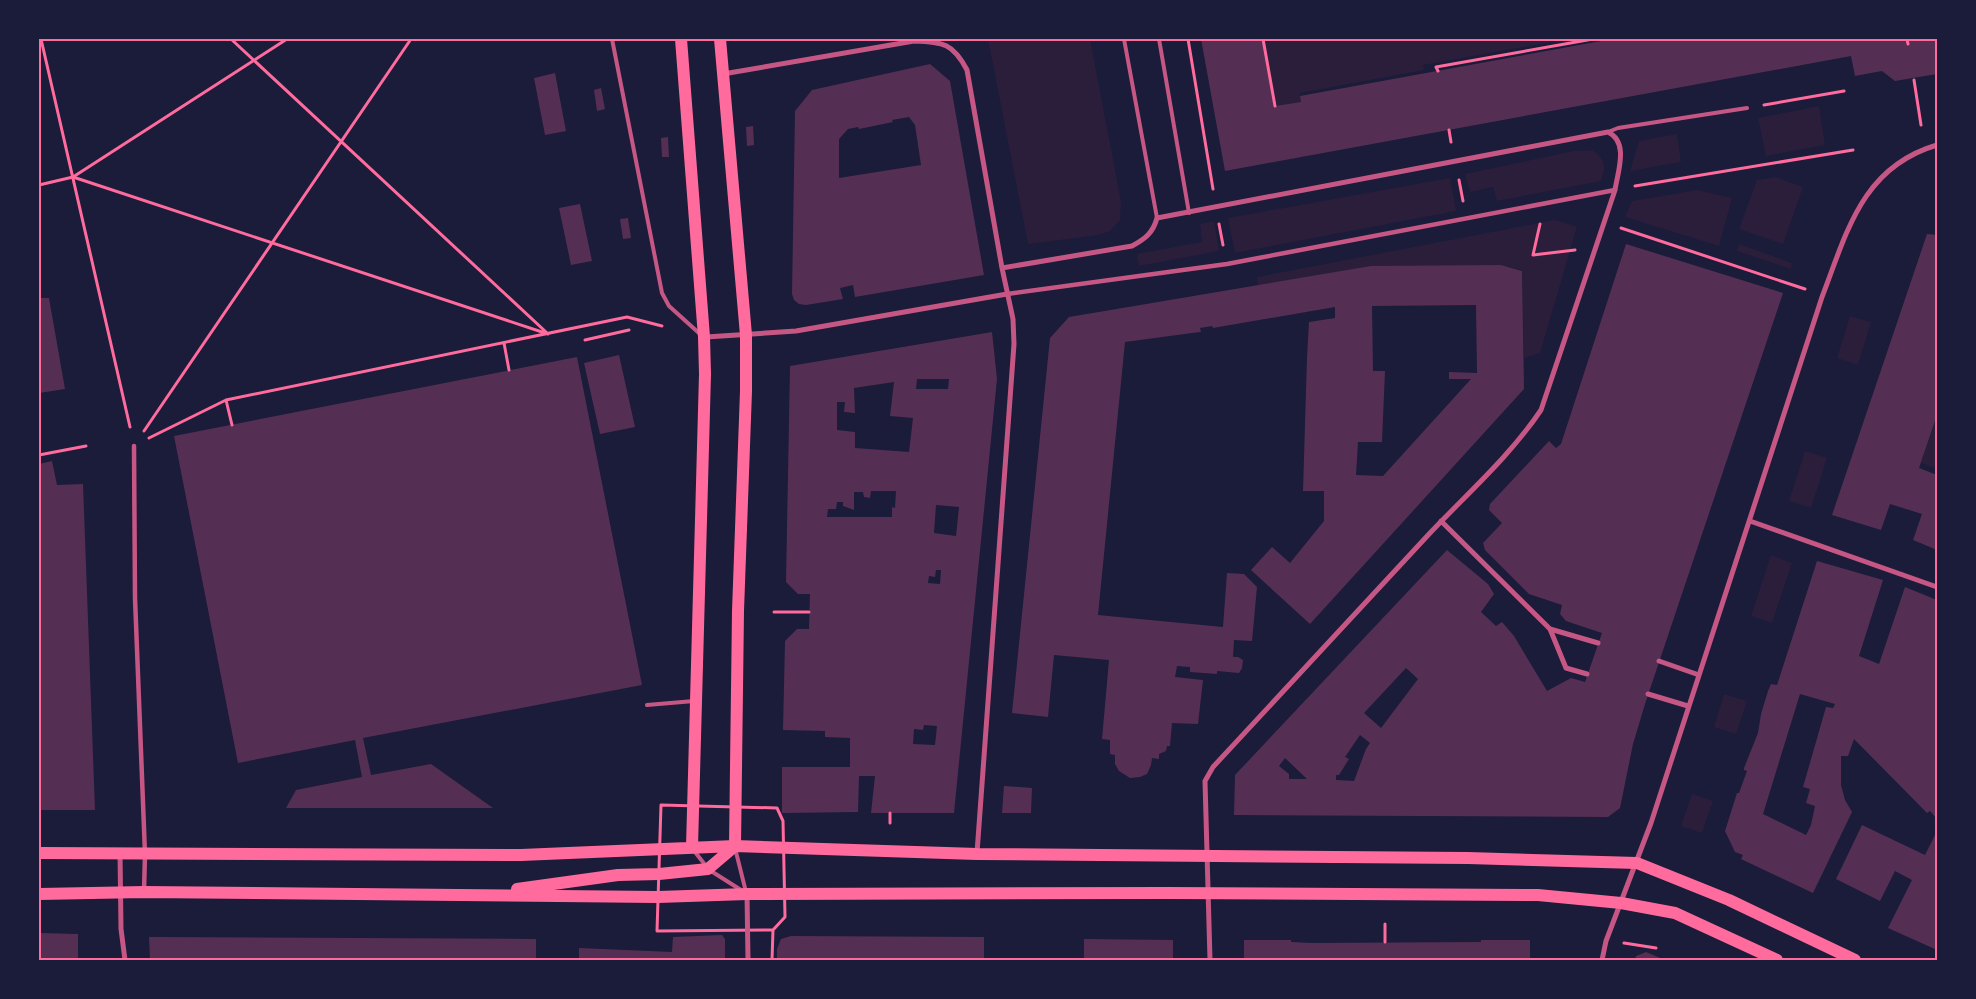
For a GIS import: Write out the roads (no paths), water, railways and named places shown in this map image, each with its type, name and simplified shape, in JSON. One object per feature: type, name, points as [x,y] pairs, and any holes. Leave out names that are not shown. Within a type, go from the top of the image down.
[{"type":"main road","points":[[681,39],[704,337],[704,420],[692,847]]},
{"type":"main road","points":[[474,894],[618,875],[659,874],[708,869],[735,846],[738,611],[746,390],[746,335],[720,39]]},
{"type":"main road","points":[[39,853],[521,855],[735,846],[976,854],[1468,858],[1637,863],[1729,900],[1855,960]]},
{"type":"main road","points":[[39,894],[144,892],[658,897],[747,894],[1538,896],[1621,903],[1675,913],[1777,960]]},
{"type":"street","points":[[722,74],[914,41],[932,42],[946,46],[958,54],[967,70],[1002,268],[1013,318],[1014,344],[976,854]]},
{"type":"street","points":[[1002,268],[1132,246],[1146,238],[1154,228],[1157,218],[1608,132],[1616,135],[1620,144],[1615,190],[1541,410],[1520,439],[1441,521],[1213,767],[1205,781],[1210,960]]},
{"type":"street","points":[[1602,960],[1606,941],[1637,863],[1822,297],[1849,227],[1871,188],[1878,180],[1906,157],[1937,145]]},
{"type":"street","points":[[704,337],[796,331],[1007,294],[1227,264],[1615,190]]},
{"type":"street","points":[[134,446],[135,598],[146,854],[144,892]]},
{"type":"street","points":[[1441,521],[1550,629],[1566,668],[1587,674]]},
{"type":"street","points":[[1750,521],[1937,587]]},
{"type":"street","points":[[1550,629],[1598,643]]},
{"type":"street","points":[[1659,661],[1699,675]]},
{"type":"street","points":[[1648,694],[1688,706]]},
{"type":"street","points":[[120,853],[121,929],[125,960]]},
{"type":"street","points":[[747,894],[748,960]]},
{"type":"lane","points":[[612,39],[662,293],[669,306],[678,316],[704,337]]},
{"type":"lane","points":[[1124,39],[1157,218]]},
{"type":"lane","points":[[1159,39],[1189,212]]},
{"type":"lane","points":[[1608,132],[1618,128],[1747,108]]},
{"type":"lane","points":[[647,705],[696,701]]},
{"type":"lane","points":[[735,846],[747,894]]},
{"type":"lane","points":[[692,847],[708,869],[747,894]]}]
